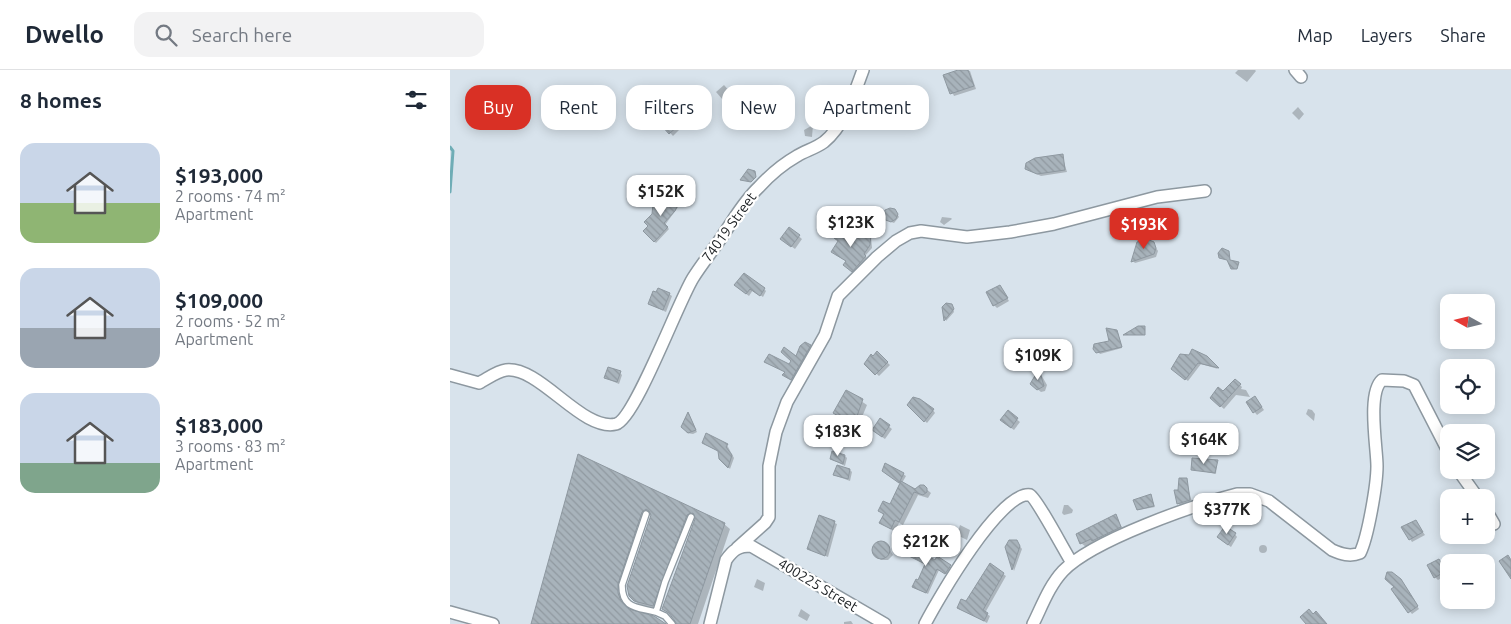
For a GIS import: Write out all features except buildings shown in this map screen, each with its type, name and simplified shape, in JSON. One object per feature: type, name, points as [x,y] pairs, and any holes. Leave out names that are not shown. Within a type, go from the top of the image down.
[{"type":"street","name":"74019 Street","points":[[450,375],[479,383],[505,370],[516,371],[533,379],[571,406],[596,420],[614,424],[621,421],[629,412],[691,280],[727,230],[736,213],[776,171],[824,142],[841,123],[863,70]]},
{"type":"street","points":[[710,624],[726,560],[765,524],[769,517],[769,466],[776,432],[787,402],[825,334],[838,296],[877,257],[896,241],[910,233],[921,231],[966,237],[1010,232],[1054,224],[1157,197],[1206,191]]},
{"type":"street","points":[[1033,624],[1055,582],[1072,563],[1112,540],[1158,520],[1237,494],[1250,494],[1269,500],[1332,550],[1344,555],[1360,553],[1376,481],[1375,404],[1377,388],[1382,380],[1404,381],[1414,385],[1440,436]]},
{"type":"street","points":[[925,624],[950,578],[993,519],[1021,495],[1030,495],[1037,502],[1072,563]]},
{"type":"street","name":"400225 Street","points":[[737,548],[751,546],[885,624]]},
{"type":"street","points":[[450,612],[493,624]]},
{"type":"lane","points":[[646,514],[622,586],[622,596],[625,602],[631,606],[656,612],[665,616],[672,624]]},
{"type":"lane","points":[[656,612],[665,582],[690,516]]},
{"type":"waterway","points":[[450,147],[453,151],[450,192]]}]
